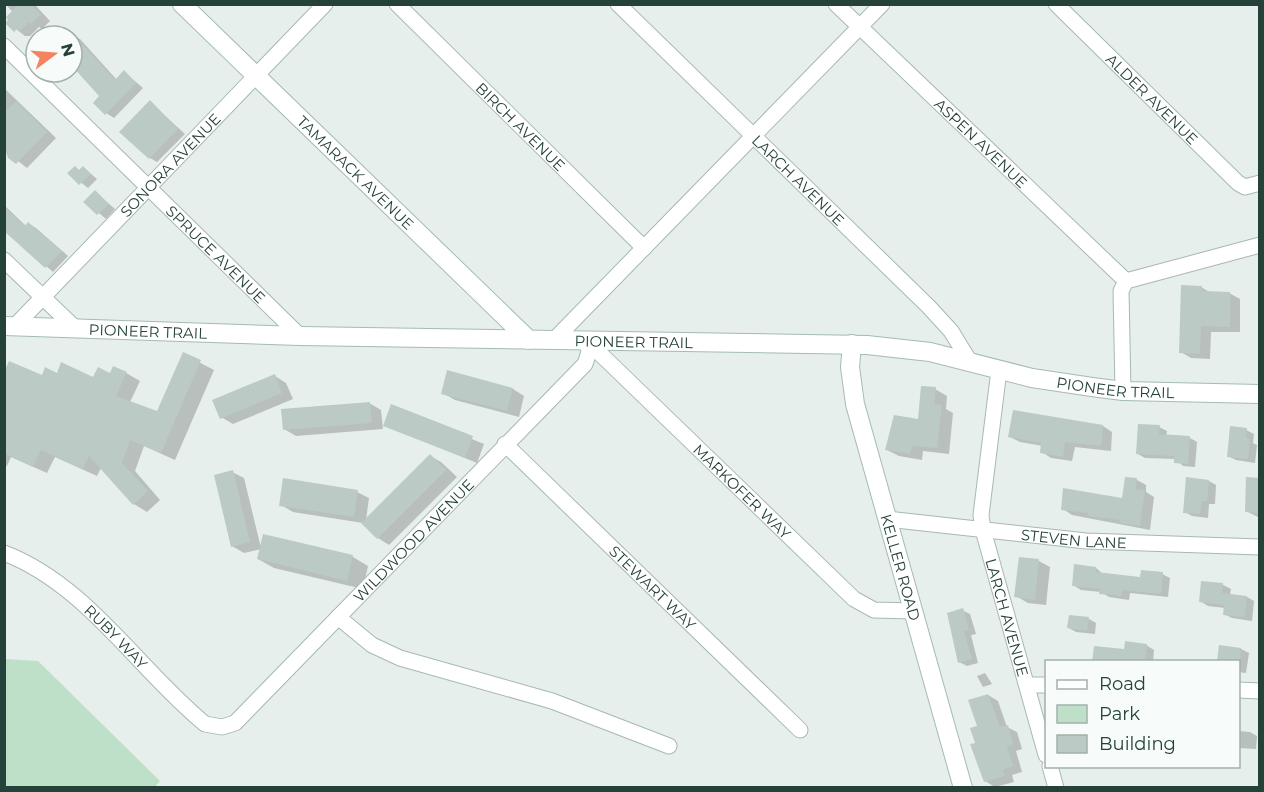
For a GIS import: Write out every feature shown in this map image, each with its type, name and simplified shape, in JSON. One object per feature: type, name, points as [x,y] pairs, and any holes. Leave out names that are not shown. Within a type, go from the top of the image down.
[{"type":"main road","name":"TAMARACK AVENUE","points":[[182,4],[529,340]]},
{"type":"main road","name":"PIONEER TRAIL","points":[[9,326],[300,336],[852,344],[930,352],[1059,383],[1123,391],[1260,394]]},
{"type":"main road","name":"KELLER ROAD","points":[[852,344],[851,389],[963,788]]},
{"type":"street","name":"SONORA AVENUE","points":[[9,326],[43,297],[325,4]]},
{"type":"street","name":"BIRCH AVENUE","points":[[397,4],[644,248]]},
{"type":"street","name":"LARCH AVENUE","points":[[618,4],[929,307],[951,331],[970,362]]},
{"type":"street","name":"ASPEN AVENUE","points":[[836,4],[1126,281]]},
{"type":"street","points":[[553,341],[882,4]]},
{"type":"street","name":"ALDER AVENUE","points":[[1056,4],[1238,183],[1256,185]]},
{"type":"street","name":"SPRUCE AVENUE","points":[[4,46],[300,336]]},
{"type":"street","points":[[1123,391],[1121,291],[1126,281],[1260,245]]},
{"type":"street","points":[[4,260],[76,329]]},
{"type":"street","name":"WILDWOOD AVENUE","points":[[222,727],[235,723],[248,712],[505,444],[585,364],[589,352],[587,341]]},
{"type":"street","name":"MARKOFER WAY","points":[[587,341],[854,599],[874,610],[913,611]]},
{"type":"street","name":"LARCH AVENUE","points":[[999,370],[981,515],[983,530],[1045,748]]},
{"type":"street","name":"STEWART WAY","points":[[505,444],[800,730]]},
{"type":"street","name":"STEVEN LANE","points":[[887,519],[1133,545],[1260,547]]},
{"type":"street","name":"RUBY WAY","points":[[4,553],[26,561],[59,582],[87,606],[188,710],[205,724],[222,727]]},
{"type":"street","points":[[338,617],[372,645],[400,658],[552,701],[669,746]]},
{"type":"street","points":[[1027,685],[1045,685]]},
{"type":"street","points":[[1240,690],[1260,691]]},
{"type":"street","points":[[1051,768],[1056,788]]},
{"type":"green space","points":[[5,659],[38,661],[160,781],[154,788],[5,787]]},
{"type":"building","points":[[19,4],[31,4],[41,15],[31,24],[29,22],[24,24],[20,31],[17,29],[14,32],[5,23],[8,20],[6,17]]},
{"type":"building","points":[[84,46],[115,80],[124,70],[136,83],[105,115],[93,103],[99,96],[84,79]]},
{"type":"building","points":[[150,100],[178,129],[149,159],[119,132]]},
{"type":"building","points":[[16,101],[47,132],[16,164],[8,158],[4,146],[4,113]]},
{"type":"building","points":[[75,166],[79,170],[83,166],[91,174],[79,185],[67,173]]},
{"type":"building","points":[[95,190],[109,204],[97,215],[83,202]]},
{"type":"building","points":[[4,207],[25,226],[28,222],[62,251],[45,268],[4,231]]},
{"type":"building","points":[[1181,285],[1202,286],[1202,291],[1230,292],[1230,327],[1201,326],[1200,354],[1179,353]]},
{"type":"building","points":[[183,352],[201,360],[161,453],[130,440],[122,463],[148,491],[133,505],[89,456],[83,469],[41,450],[33,467],[4,453],[4,372],[9,361],[42,375],[45,367],[57,373],[61,362],[93,377],[98,367],[110,373],[113,366],[127,372],[116,396],[157,411]]},
{"type":"building","points":[[447,370],[513,388],[507,411],[441,394]]},
{"type":"building","points":[[275,374],[282,393],[220,419],[212,400]]},
{"type":"building","points":[[921,386],[936,387],[934,404],[942,405],[937,448],[912,446],[910,454],[885,450],[894,415],[918,419]]},
{"type":"building","points":[[370,402],[372,423],[283,430],[281,409]]},
{"type":"building","points":[[391,404],[473,436],[465,458],[383,426]]},
{"type":"building","points":[[1013,410],[1103,425],[1101,446],[1065,442],[1063,457],[1040,453],[1041,443],[1008,437]]},
{"type":"building","points":[[1138,424],[1160,425],[1159,434],[1190,436],[1188,464],[1174,463],[1174,456],[1136,454]]},
{"type":"building","points":[[1230,426],[1247,428],[1246,438],[1250,439],[1248,459],[1227,457]]},
{"type":"building","points":[[430,454],[446,470],[377,539],[361,523]]},
{"type":"building","points":[[233,470],[250,542],[231,547],[214,475]]},
{"type":"building","points":[[1125,477],[1137,478],[1136,489],[1145,490],[1140,526],[1119,523],[1120,520],[1087,516],[1088,513],[1061,510],[1063,488],[1122,498]]},
{"type":"building","points":[[1186,477],[1209,480],[1207,501],[1202,501],[1200,514],[1183,513]]},
{"type":"building","points":[[1246,477],[1260,478],[1260,513],[1245,512]]},
{"type":"building","points":[[283,478],[358,490],[354,517],[279,506]]},
{"type":"building","points":[[263,534],[353,555],[347,581],[257,559]]},
{"type":"building","points":[[1019,557],[1039,559],[1035,600],[1014,597]]},
{"type":"building","points":[[1074,564],[1096,567],[1096,572],[1140,577],[1141,570],[1163,572],[1161,594],[1122,590],[1122,596],[1099,594],[1100,589],[1072,586]]},
{"type":"building","points":[[1201,581],[1223,583],[1222,593],[1247,596],[1245,617],[1223,615],[1224,605],[1199,602]]},
{"type":"building","points":[[963,608],[969,630],[964,631],[972,659],[958,663],[947,613]]},
{"type":"building","points":[[1069,615],[1089,617],[1087,631],[1067,628]]},
{"type":"building","points":[[1125,641],[1147,644],[1145,660],[1092,660],[1094,646],[1124,649]]},
{"type":"building","points":[[1219,645],[1241,648],[1240,662],[1240,660],[1217,660]]},
{"type":"building","points":[[988,694],[1000,727],[1008,725],[1013,744],[1007,746],[1013,766],[1003,770],[1005,776],[984,782],[970,744],[975,743],[970,728],[977,726],[968,700]]}]
